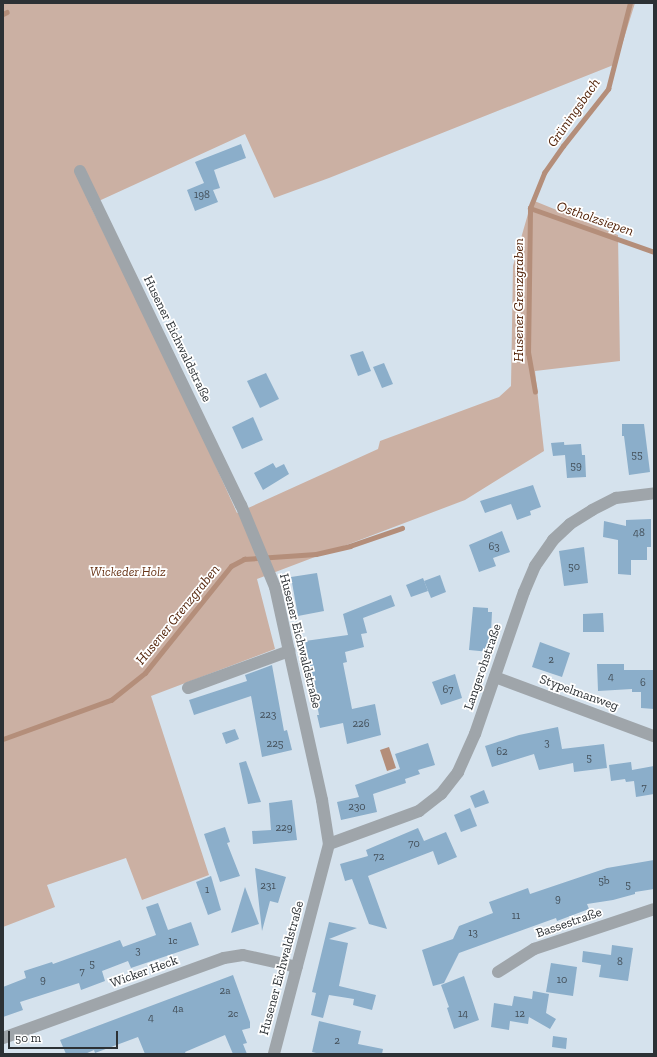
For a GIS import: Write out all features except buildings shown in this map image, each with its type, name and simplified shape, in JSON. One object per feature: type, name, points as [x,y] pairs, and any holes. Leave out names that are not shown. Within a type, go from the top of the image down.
[{"type":"street","name":"Husener Eichwaldstraße","points":[[80,171],[207,432],[275,587],[322,800],[329,844],[297,967],[277,1053]]},
{"type":"street","name":"Langerohstraße","points":[[329,844],[419,811],[441,794],[458,772],[475,734],[524,592],[535,566],[553,540],[570,524],[616,498],[654,493]]},
{"type":"street","points":[[188,688],[289,651]]},
{"type":"street","name":"Stypelmanweg","points":[[495,677],[654,736]]},
{"type":"street","name":"Bassestraße","points":[[498,972],[534,949],[654,909]]},
{"type":"street","name":"Wicker Heck","points":[[3,1038],[224,958],[243,955],[297,967]]},
{"type":"green space","name":"Wickeder Holz","points":[[3,3],[635,3],[616,64],[329,178],[274,198],[245,134],[90,205],[186,400],[237,513],[378,449],[380,441],[499,397],[511,386],[513,266],[532,200],[618,235],[620,361],[535,371],[544,451],[465,500],[257,579],[275,649],[151,696],[209,875],[142,900],[126,858],[47,885],[55,907],[3,927]]},
{"type":"shaded area","points":[[389,747],[396,768],[387,771],[380,750]]},
{"type":"waterway","name":"Grüningsbach","points":[[535,392],[528,354],[530,208],[544,173],[563,146],[608,89],[630,3]]},
{"type":"waterway","points":[[3,14],[7,12]]},
{"type":"waterway","name":"Ostholzsiepen","points":[[530,208],[654,252]]},
{"type":"waterway","name":"Husener Grenzgraben","points":[[3,739],[111,700],[145,673],[231,566],[244,559],[316,554],[350,546],[402,528]]}]
